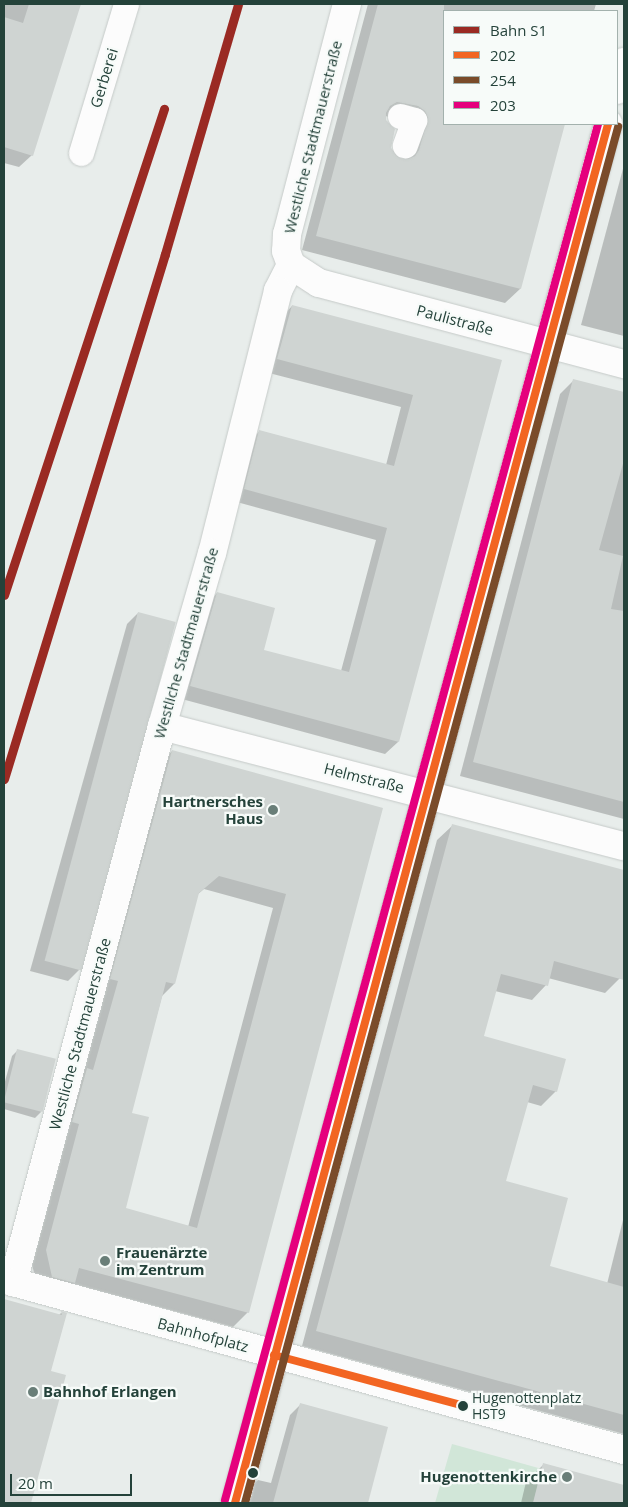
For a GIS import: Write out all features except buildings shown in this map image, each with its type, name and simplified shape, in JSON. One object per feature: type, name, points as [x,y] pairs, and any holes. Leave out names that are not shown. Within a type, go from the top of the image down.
[{"type":"street","name":"Westliche Stadtmauerstraße","points":[[13,1282],[162,726],[212,553],[278,291],[290,265],[286,251],[287,234],[347,4]]},
{"type":"street","points":[[618,86],[624,62]]},
{"type":"street","points":[[235,1503],[608,125]]},
{"type":"street","name":"Paulistraße","points":[[290,265],[319,283],[624,364]]},
{"type":"street","name":"Helmstraße","points":[[162,726],[624,846]]},
{"type":"street","name":"Bahnhofplatz","points":[[13,1282],[624,1450]]},
{"type":"lane","name":"Gerberei","points":[[81,153],[126,4]]},
{"type":"lane","points":[[400,116],[414,120],[405,145]]},
{"type":"green space","points":[[452,1444],[542,1469],[533,1503],[435,1503]]},
{"type":"rail line","name":"S1","points":[[4,779],[165,254],[238,4]]},
{"type":"rail line","name":"S1","points":[[4,595],[164,109]]},
{"type":"transit line","name":"203","points":[[225,1500],[598,125]]},
{"type":"transit line","name":"202","points":[[235,1503],[608,125]]},
{"type":"transit line","name":"254","points":[[245,1503],[618,127]]},
{"type":"transit line","name":"202","points":[[274,1355],[464,1406]]},
{"type":"place","name":"Hartnersches Haus","points":[[273,810]]},
{"type":"place","name":"Frauenärzte im Zentrum","points":[[105,1261]]},
{"type":"place","name":"Bahnhof Erlangen","points":[[33,1392]]},
{"type":"place","name":"Hugenottenplatz HST9","points":[[463,1406]]},
{"type":"place","name":"Hugenottenkirche","points":[[567,1477]]}]
